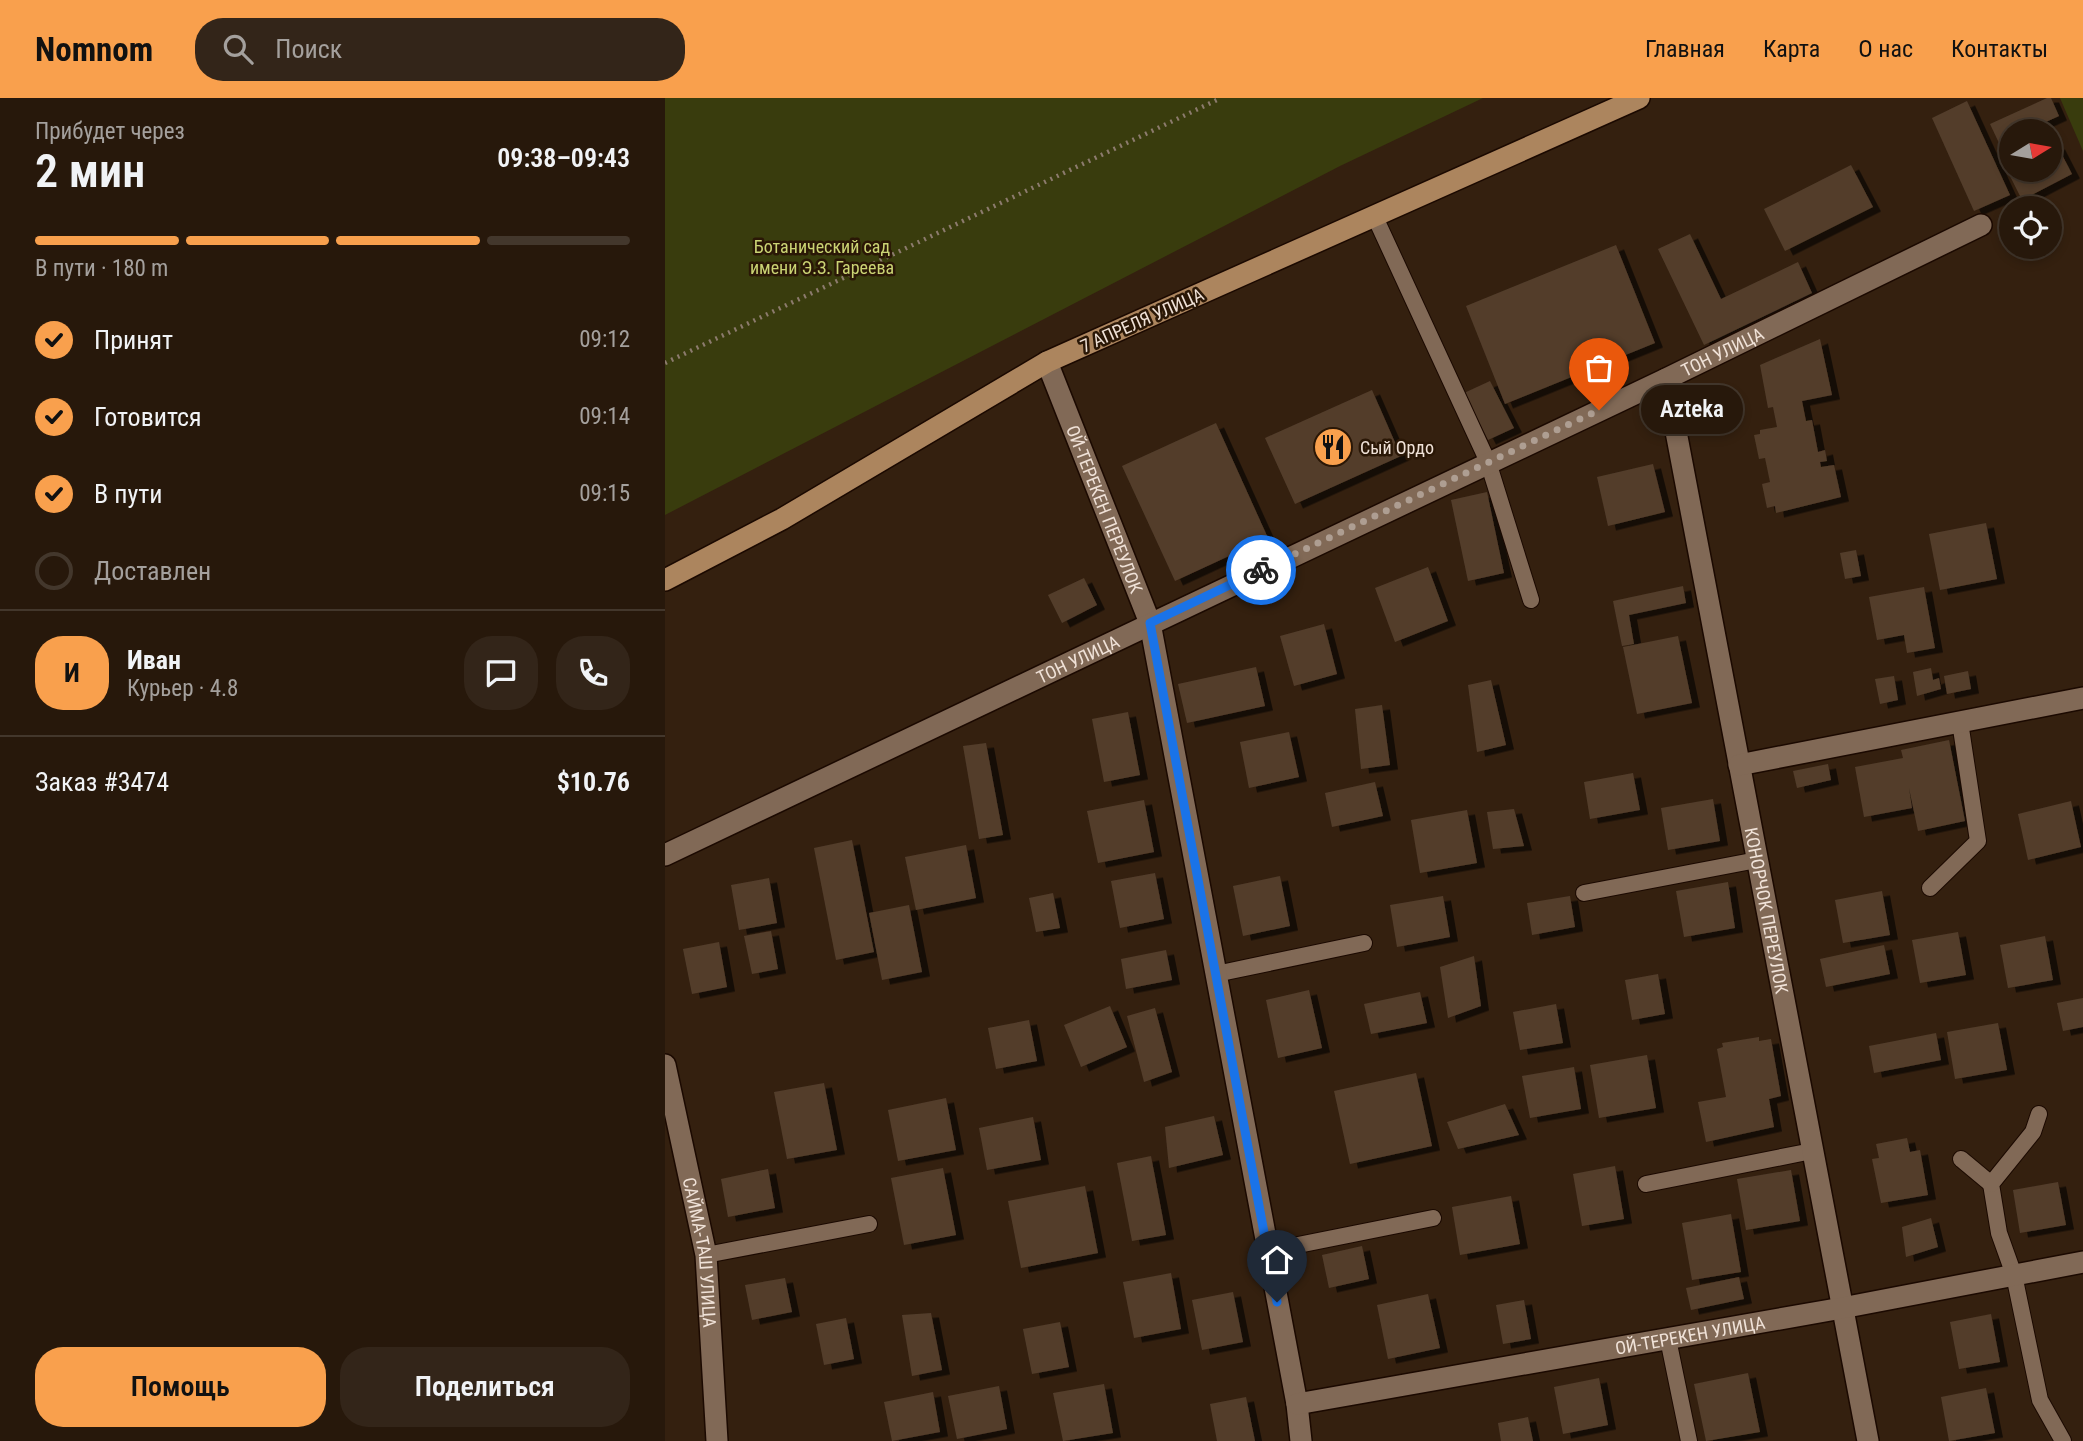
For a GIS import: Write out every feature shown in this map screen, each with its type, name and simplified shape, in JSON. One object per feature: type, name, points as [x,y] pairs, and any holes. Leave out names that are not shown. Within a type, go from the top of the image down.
[{"type":"main road","name":"7 АПРЕЛЯ УЛИЦА","points":[[665,580],[782,519],[1047,362],[1639,98]]},
{"type":"street","name":"ТОН УЛИЦА","points":[[665,855],[1666,379],[1981,225]]},
{"type":"street","name":"ОЙ-ТЕРЕКЕН ПЕРЕУЛОК","points":[[1047,362],[1150,623],[1297,1404],[1301,1441]]},
{"type":"street","name":"КОНОРЧОК ПЕРЕУЛОК","points":[[1666,379],[1868,1441]]},
{"type":"street","points":[[1739,765],[2083,698]]},
{"type":"street","name":"САЙМА-ТАШ УЛИЦА","points":[[665,1065],[706,1255],[717,1441]]},
{"type":"street","name":"ОЙ-ТЕРЕКЕН УЛИЦА","points":[[1297,1404],[1842,1308],[2083,1262]]},
{"type":"lane","points":[[1375,217],[1488,462],[1531,600]]},
{"type":"lane","points":[[1930,888],[1978,841],[1959,722]]},
{"type":"lane","points":[[1584,893],[1757,860]]},
{"type":"lane","points":[[1216,974],[1364,943]]},
{"type":"lane","points":[[1991,1184],[2033,1132],[2039,1114]]},
{"type":"lane","points":[[1646,1184],[1812,1151]]},
{"type":"lane","points":[[1961,1159],[1991,1184],[1999,1233],[2014,1275],[2040,1400],[2063,1441]]},
{"type":"lane","points":[[1268,1251],[1433,1218]]},
{"type":"lane","points":[[706,1255],[869,1224]]},
{"type":"lane","points":[[1668,1339],[1689,1441]]},
{"type":"path","points":[[665,363],[1221,98]]},
{"type":"green space","name":"Ботанический сад имени Э.З. Гареева","points":[[665,98],[1483,98],[1340,166],[665,515]]},
{"type":"green space","points":[[2060,98],[2083,98],[2083,151]]},
{"type":"building","points":[[2047,98],[2051,98],[2059,116],[2052,119],[2001,119]]},
{"type":"building","points":[[1967,101],[1999,171],[1999,182],[2004,182],[2010,195],[1999,196],[1999,200],[1974,211],[1932,118]]},
{"type":"building","points":[[1999,120],[1999,143],[1990,124]]},
{"type":"building","points":[[2062,155],[2072,174],[2062,179]]},
{"type":"building","points":[[1851,165],[1873,207],[1785,251],[1764,209]]},
{"type":"building","points":[[2013,182],[2057,182],[2030,196],[2020,196]]},
{"type":"building","points":[[1690,234],[1721,299],[1798,262],[1812,293],[1704,345],[1658,249]]},
{"type":"building","points":[[1616,245],[1655,343],[1505,404],[1466,306]]},
{"type":"building","points":[[1820,339],[1832,395],[1802,401],[1806,421],[1812,420],[1818,452],[1825,450],[1827,461],[1820,462],[1821,467],[1834,465],[1841,497],[1776,513],[1775,506],[1767,508],[1762,484],[1770,482],[1765,458],[1759,459],[1754,435],[1760,434],[1760,430],[1777,427],[1773,407],[1768,408],[1760,365]]},
{"type":"building","points":[[1490,381],[1514,428],[1488,440],[1464,393]]},
{"type":"building","name":"Сый Ордо","points":[[1372,390],[1401,456],[1295,504],[1265,438]]},
{"type":"building","points":[[1216,423],[1268,538],[1175,581],[1122,466]]},
{"type":"building","points":[[1653,464],[1665,512],[1608,526],[1597,477]]},
{"type":"building","points":[[1487,492],[1504,573],[1468,581],[1451,500]]},
{"type":"building","points":[[1986,523],[1997,579],[1940,590],[1929,534]]},
{"type":"building","points":[[1856,550],[1861,576],[1845,579],[1840,553]]},
{"type":"building","points":[[1428,567],[1448,621],[1395,642],[1375,588]]},
{"type":"building","points":[[1084,578],[1097,605],[1062,623],[1048,595]]},
{"type":"building","points":[[1683,586],[1686,603],[1629,615],[1634,644],[1622,646],[1613,601]]},
{"type":"building","points":[[1924,587],[1935,648],[1907,653],[1904,635],[1877,640],[1869,597]]},
{"type":"building","points":[[1324,624],[1337,674],[1294,686],[1280,636]]},
{"type":"building","points":[[1678,636],[1692,703],[1637,714],[1623,647]]},
{"type":"building","points":[[1256,667],[1265,706],[1187,723],[1178,684]]},
{"type":"building","points":[[1931,668],[1933,680],[1939,678],[1941,689],[1917,696],[1913,672]]},
{"type":"building","points":[[1968,671],[1971,689],[1947,694],[1944,676]]},
{"type":"building","points":[[1894,676],[1898,700],[1880,704],[1875,679]]},
{"type":"building","points":[[1491,680],[1506,745],[1477,752],[1468,685]]},
{"type":"building","points":[[1382,705],[1390,765],[1361,769],[1355,709]]},
{"type":"building","points":[[1128,712],[1140,775],[1104,782],[1092,719]]},
{"type":"building","points":[[1289,732],[1299,777],[1249,788],[1240,742]]},
{"type":"building","points":[[1949,740],[1965,821],[1918,831],[1909,788],[1912,808],[1864,817],[1855,767],[1903,758],[1901,750]]},
{"type":"building","points":[[986,743],[1003,835],[979,839],[963,746]]},
{"type":"building","points":[[1828,764],[1831,780],[1797,788],[1793,771]]},
{"type":"building","points":[[1633,773],[1640,810],[1590,819],[1584,782]]},
{"type":"building","points":[[1375,782],[1383,816],[1332,827],[1325,793]]},
{"type":"building","points":[[1713,799],[1720,841],[1668,850],[1661,808]]},
{"type":"building","points":[[1144,800],[1154,852],[1098,863],[1087,811]]},
{"type":"building","points":[[2071,801],[2081,847],[2028,860],[2018,814]]},
{"type":"building","points":[[1514,809],[1524,846],[1493,849],[1487,812]]},
{"type":"building","points":[[1467,810],[1477,863],[1420,873],[1411,820]]},
{"type":"building","points":[[852,840],[874,952],[836,960],[814,848]]},
{"type":"building","points":[[966,845],[976,898],[916,910],[905,857]]},
{"type":"building","points":[[1155,873],[1164,919],[1120,928],[1111,881]]},
{"type":"building","points":[[1280,876],[1290,926],[1243,936],[1233,886]]},
{"type":"building","points":[[769,878],[777,923],[739,930],[731,885]]},
{"type":"building","points":[[1728,882],[1735,928],[1684,937],[1676,891]]},
{"type":"building","points":[[1882,891],[1890,935],[1843,943],[1835,900]]},
{"type":"building","points":[[1053,893],[1060,928],[1036,932],[1029,898]]},
{"type":"building","points":[[1443,896],[1450,937],[1397,947],[1390,905]]},
{"type":"building","points":[[1570,896],[1575,927],[1532,935],[1527,903]]},
{"type":"building","points":[[909,905],[922,972],[882,980],[869,913]]},
{"type":"building","points":[[771,931],[778,969],[752,974],[744,936]]},
{"type":"building","points":[[1958,932],[1966,975],[1920,983],[1912,940]]},
{"type":"building","points":[[2045,936],[2053,980],[2008,988],[2000,945]]},
{"type":"building","points":[[719,942],[727,987],[692,994],[683,949]]},
{"type":"building","points":[[1884,945],[1890,974],[1826,987],[1820,959]]},
{"type":"building","points":[[1166,950],[1172,980],[1126,989],[1121,959]]},
{"type":"building","points":[[1474,956],[1481,1006],[1448,1018],[1440,967]]},
{"type":"building","points":[[1658,974],[1665,1014],[1632,1020],[1625,980]]},
{"type":"building","points":[[1309,990],[1322,1048],[1278,1058],[1266,1000]]},
{"type":"building","points":[[1420,992],[1427,1023],[1371,1034],[1364,1004]]},
{"type":"building","points":[[2083,998],[2083,1027],[2063,1031],[2057,1003]]},
{"type":"building","points":[[1556,1004],[1563,1043],[1520,1050],[1513,1012]]},
{"type":"building","points":[[1110,1006],[1127,1047],[1081,1067],[1064,1025]]},
{"type":"building","points":[[1155,1008],[1172,1072],[1144,1082],[1127,1016]]},
{"type":"building","points":[[1029,1020],[1037,1061],[996,1069],[988,1028]]},
{"type":"building","points":[[1998,1023],[2007,1070],[1955,1079],[1947,1032]]},
{"type":"building","points":[[1936,1033],[1941,1060],[1874,1073],[1869,1046]]},
{"type":"building","points":[[1759,1037],[1759,1041],[1771,1039],[1781,1096],[1769,1099],[1774,1127],[1706,1142],[1698,1102],[1726,1097],[1717,1049],[1723,1047],[1722,1043]]},
{"type":"building","points":[[1647,1055],[1656,1108],[1599,1118],[1590,1065]]},
{"type":"building","points":[[1574,1067],[1581,1109],[1530,1118],[1522,1076]]},
{"type":"building","points":[[1416,1073],[1432,1146],[1350,1164],[1334,1091]]},
{"type":"building","points":[[824,1083],[837,1150],[787,1159],[774,1092]]},
{"type":"building","points":[[946,1098],[956,1150],[898,1161],[888,1110]]},
{"type":"building","points":[[1505,1104],[1519,1135],[1458,1149],[1447,1122]]},
{"type":"building","points":[[1214,1116],[1223,1155],[1169,1168],[1165,1127]]},
{"type":"building","points":[[1033,1117],[1041,1160],[987,1170],[979,1128]]},
{"type":"building","points":[[1907,1138],[1910,1152],[1920,1150],[1928,1195],[1881,1203],[1872,1159],[1879,1158],[1876,1144]]},
{"type":"building","points":[[1151,1156],[1166,1235],[1132,1241],[1117,1163]]},
{"type":"building","points":[[1615,1166],[1624,1219],[1582,1226],[1573,1174]]},
{"type":"building","points":[[943,1168],[956,1235],[904,1245],[891,1178]]},
{"type":"building","points":[[768,1169],[775,1208],[728,1217],[721,1179]]},
{"type":"building","points":[[1791,1170],[1800,1221],[1746,1230],[1737,1179]]},
{"type":"building","points":[[2058,1182],[2066,1225],[2020,1233],[2013,1190]]},
{"type":"building","points":[[1085,1186],[1098,1253],[1021,1268],[1008,1201]]},
{"type":"building","points":[[1511,1196],[1520,1244],[1460,1255],[1452,1207]]},
{"type":"building","points":[[1731,1214],[1741,1272],[1692,1280],[1682,1223]]},
{"type":"building","points":[[1931,1218],[1938,1247],[1906,1257],[1902,1227]]},
{"type":"building","points":[[1362,1246],[1369,1279],[1329,1288],[1322,1255]]},
{"type":"building","points":[[1171,1273],[1181,1329],[1134,1338],[1123,1282]]},
{"type":"building","points":[[1739,1277],[1744,1299],[1691,1310],[1686,1288]]},
{"type":"building","points":[[785,1278],[792,1312],[752,1320],[745,1285]]},
{"type":"building","points":[[1233,1292],[1243,1342],[1202,1350],[1192,1300]]},
{"type":"building","points":[[1428,1294],[1440,1348],[1388,1359],[1377,1305]]},
{"type":"building","points":[[1524,1300],[1531,1339],[1503,1344],[1496,1305]]},
{"type":"building","points":[[931,1313],[942,1370],[912,1376],[902,1315]]},
{"type":"building","points":[[1991,1314],[2000,1362],[1959,1369],[1950,1322]]},
{"type":"building","points":[[846,1318],[854,1359],[824,1365],[816,1324]]},
{"type":"building","points":[[1060,1322],[1069,1367],[1032,1374],[1023,1329]]},
{"type":"building","points":[[1748,1373],[1760,1432],[1706,1441],[1694,1384]]},
{"type":"building","points":[[1599,1378],[1608,1425],[1563,1434],[1554,1387]]},
{"type":"building","points":[[1104,1384],[1113,1433],[1063,1441],[1053,1393]]},
{"type":"building","points":[[999,1386],[1007,1429],[957,1439],[948,1396]]},
{"type":"building","points":[[1986,1388],[1995,1433],[1949,1441],[1941,1397]]},
{"type":"building","points":[[933,1392],[940,1432],[892,1441],[884,1402]]},
{"type":"building","points":[[1246,1397],[1255,1441],[1217,1441],[1210,1404]]},
{"type":"building","points":[[1528,1417],[1533,1441],[1501,1441],[1498,1423]]},
{"type":"way so far","points":[[1261,570],[1599,410]]},
{"type":"place","name":"Azteka","points":[[1599,410]]},
{"type":"place","name":"Сый Ордо","points":[[1333,447]]},
{"type":"route","points":[[1261,570],[1150,623],[1277,1302]]}]
